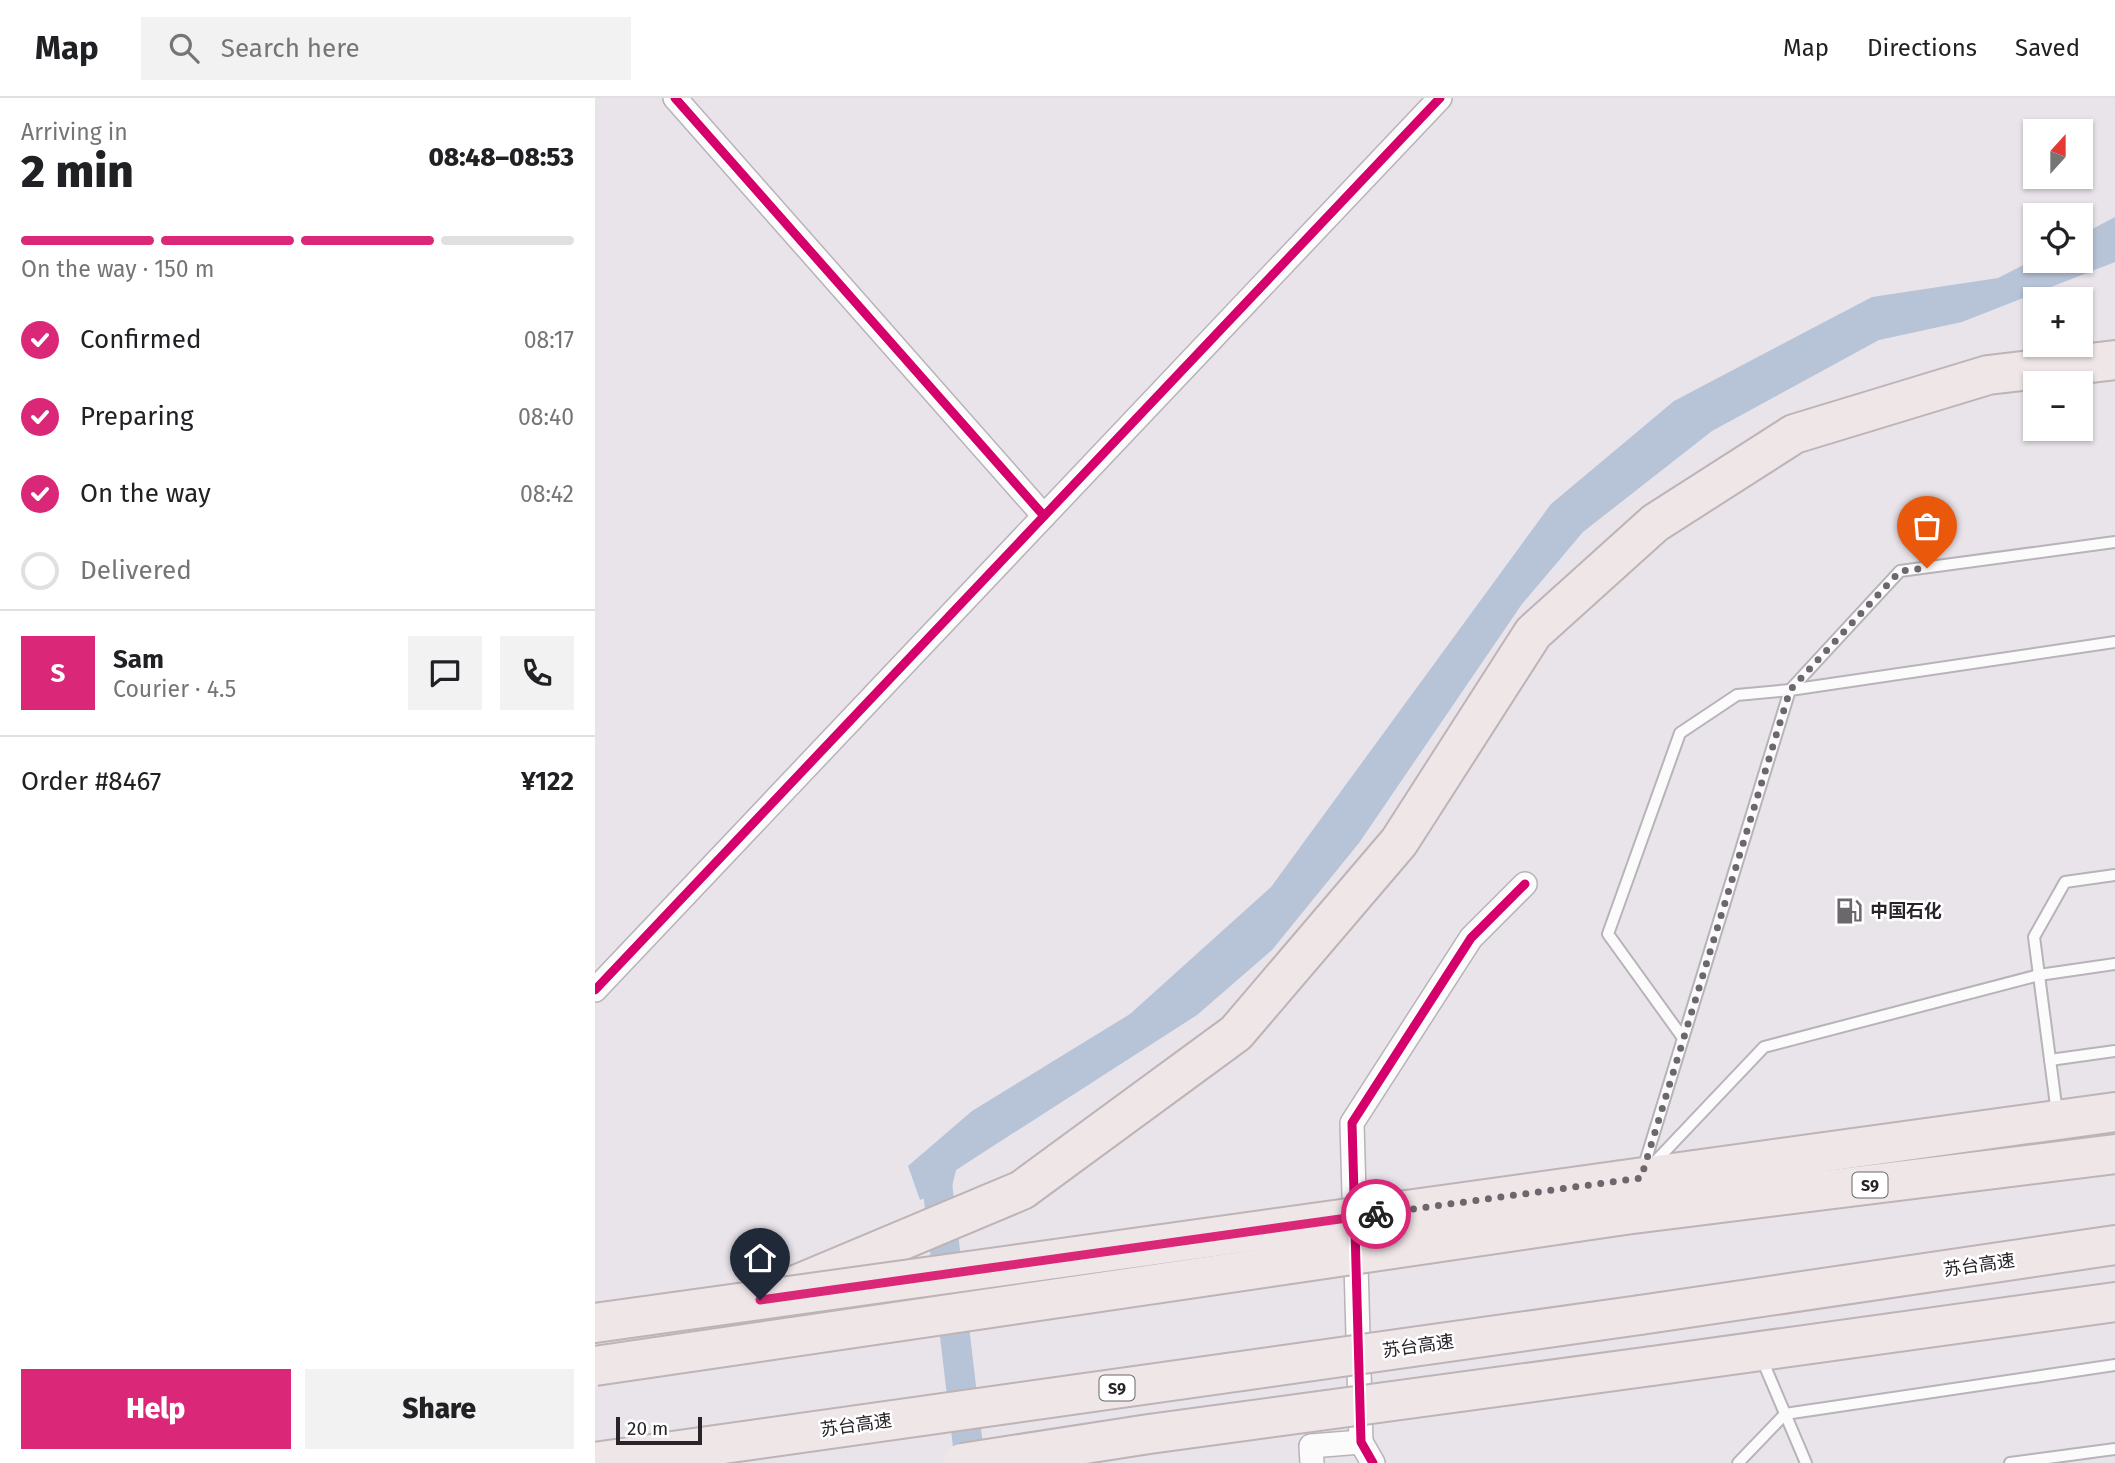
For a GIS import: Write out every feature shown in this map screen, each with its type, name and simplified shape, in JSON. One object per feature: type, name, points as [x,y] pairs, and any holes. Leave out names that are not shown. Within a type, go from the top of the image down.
[{"type":"highway","points":[[760,1300],[1022,1190],[1236,1033],[1399,842],[1533,634],[1655,523],[1794,433],[1989,374],[2115,360]]},
{"type":"highway","points":[[595,1323],[1629,1191],[2115,1112]]},
{"type":"highway","name":"S9","points":[[595,1366],[1629,1191],[2115,1154]]},
{"type":"highway","name":"苏台高速","points":[[595,1462],[1640,1315],[2115,1245]]},
{"type":"highway","points":[[962,1463],[1149,1434],[2115,1302]]},
{"type":"street","points":[[675,98],[1044,516]]},
{"type":"street","points":[[595,990],[1440,98]]},
{"type":"street","points":[[1373,1463],[1361,1442],[1352,1123],[1471,938],[1525,884]]},
{"type":"street","points":[[1312,1463],[1311,1446],[1361,1442]]},
{"type":"lane","points":[[1629,1191],[1683,1038],[1790,690],[1900,571],[2115,542]]},
{"type":"lane","points":[[1683,1038],[1608,934],[1680,733],[1737,695],[1790,690],[2115,642]]},
{"type":"lane","points":[[2058,1120],[2034,937],[2065,882],[2115,875]]},
{"type":"lane","points":[[1629,1191],[1764,1047],[2039,975],[2115,964]]},
{"type":"lane","points":[[2050,1059],[2115,1051]]},
{"type":"lane","points":[[1759,1351],[1806,1463]]},
{"type":"lane","points":[[1738,1463],[1785,1414],[1857,1401],[2115,1365]]},
{"type":"lane","points":[[2010,1463],[2115,1449]]},
{"type":"water","points":[[2115,217],[2115,262],[2093,271],[2093,229]]},
{"type":"water","points":[[2023,265],[2023,273],[2087,273],[2051,287],[2023,287],[2023,298],[1962,322],[1879,340],[1712,431],[1583,532],[1522,604],[1359,843],[1272,950],[1197,1015],[956,1170],[952,1187],[920,1200],[908,1166],[972,1111],[1130,1014],[1271,887],[1551,504],[1674,401],[1872,297],[1998,278]]},
{"type":"waterway","points":[[946,1159],[935,1166],[970,1463]]},
{"type":"cycle path","points":[[675,98],[1044,516]]},
{"type":"cycle path","points":[[595,990],[1440,98]]},
{"type":"cycle path","points":[[1373,1463],[1361,1442],[1352,1123],[1471,938],[1525,884]]},
{"type":"way so far","points":[[1376,1214],[1641,1178],[1790,690],[1900,571],[1927,568]]},
{"type":"place","name":"中国石化","points":[[1849,911]]},
{"type":"route","points":[[760,1300],[1376,1214]]}]
